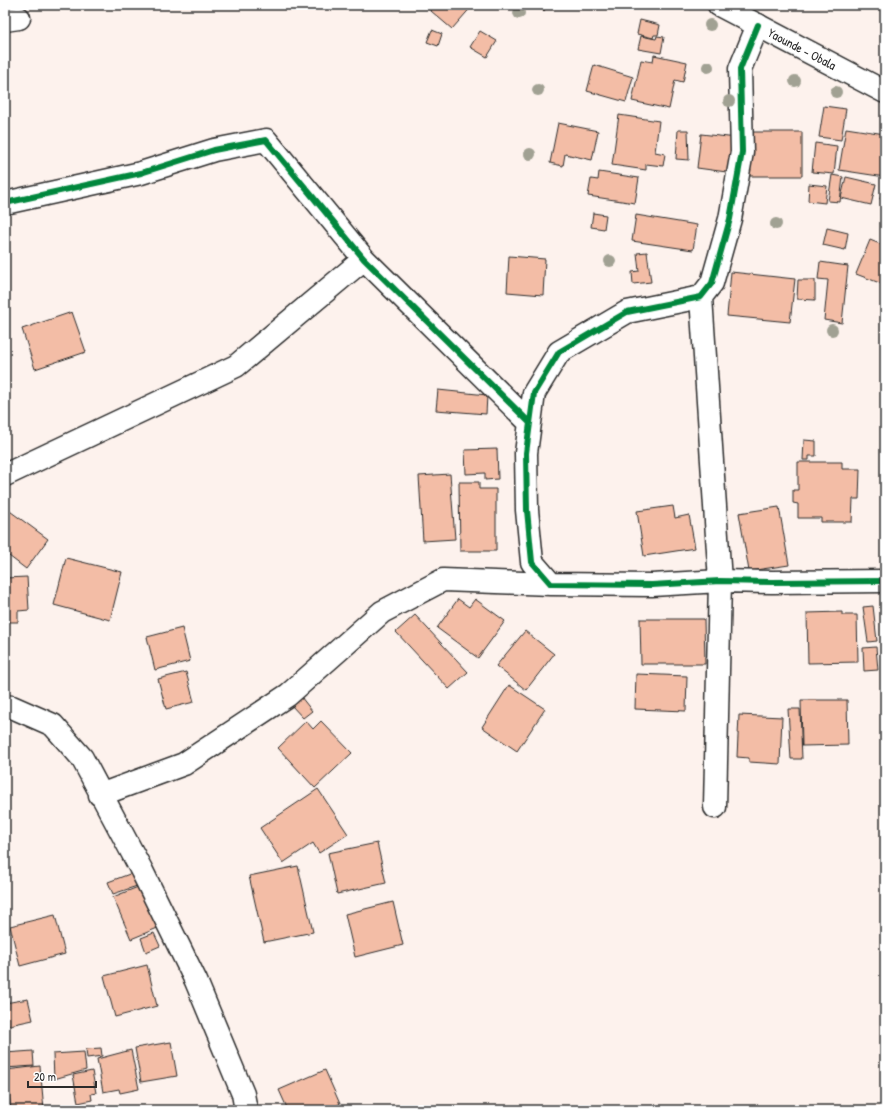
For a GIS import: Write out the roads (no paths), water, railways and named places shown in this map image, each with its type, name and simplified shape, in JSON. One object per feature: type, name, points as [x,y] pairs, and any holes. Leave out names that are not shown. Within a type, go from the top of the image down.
[{"type":"main road","name":"Yaounde - Obala","points":[[719,5],[758,24],[885,92]]},
{"type":"main road","points":[[551,584],[532,562],[527,510],[526,460],[534,393],[559,352],[627,312],[701,297],[712,283],[730,219],[742,152],[740,68],[758,24]]},
{"type":"main road","points":[[5,202],[141,173],[214,150],[266,140],[364,259],[530,422]]},
{"type":"main road","points":[[5,475],[236,366],[364,259]]},
{"type":"main road","points":[[701,297],[720,581],[715,807]]},
{"type":"main road","points":[[100,796],[184,764],[288,695],[382,612],[443,580],[551,584],[652,585],[720,581],[885,581]]},
{"type":"main road","points":[[5,706],[12,707],[53,725],[82,758],[100,796],[142,871],[196,981],[243,1094],[246,1110]]}]
